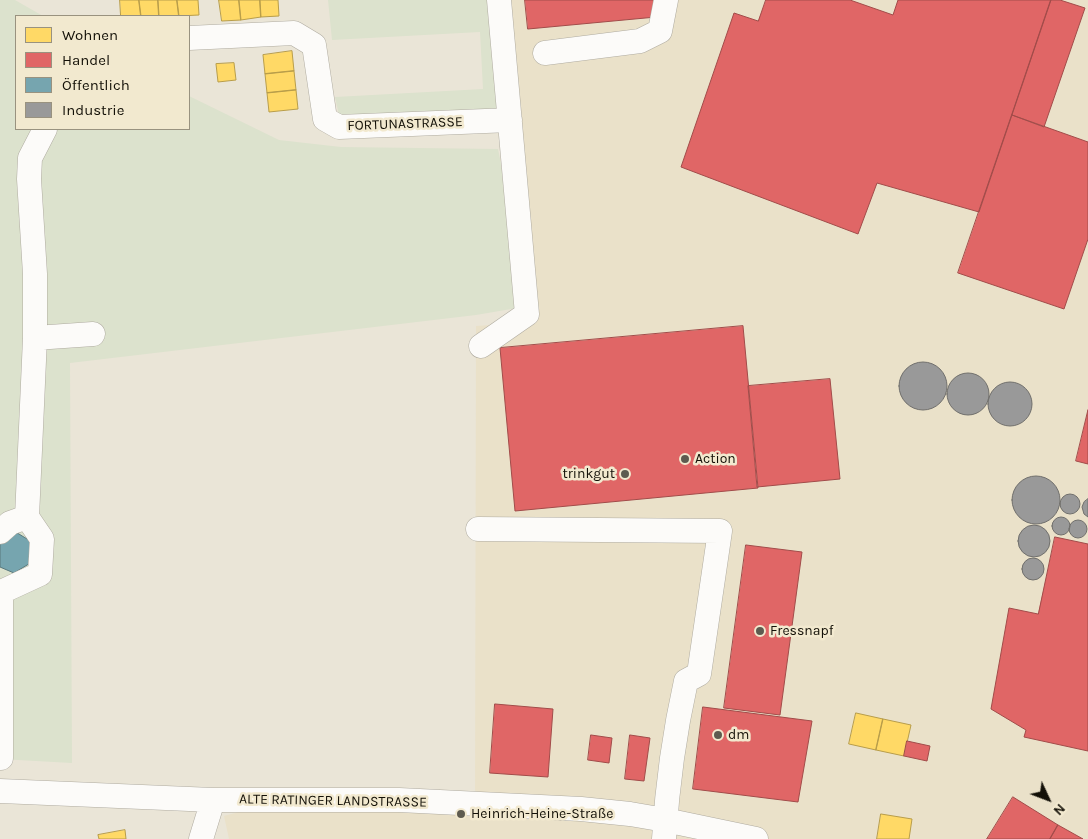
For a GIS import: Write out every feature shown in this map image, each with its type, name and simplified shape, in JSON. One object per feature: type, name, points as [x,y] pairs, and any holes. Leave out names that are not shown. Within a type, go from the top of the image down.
[{"type":"street","points":[[481,346],[527,314],[499,0]]},
{"type":"street","points":[[545,53],[640,41],[660,31],[666,0]]},
{"type":"street","name":"FORTUNASTRASSE","points":[[190,38],[294,33],[314,45],[325,119],[339,127],[510,120]]},
{"type":"street","points":[[1,758],[1,592],[40,574],[42,539],[27,517],[35,338],[34,274],[28,179],[30,158],[44,130]]},
{"type":"street","points":[[35,338],[93,334]]},
{"type":"street","points":[[0,532],[10,523],[27,517]]},
{"type":"street","points":[[478,529],[720,531],[699,674],[686,681],[681,704],[665,829]]},
{"type":"street","name":"ALTE RATINGER LANDSTRASSE","points":[[0,791],[213,800],[399,800],[491,804],[630,814],[665,829],[756,839]]},
{"type":"street","points":[[202,839],[213,800]]},
{"type":"shaded area","points":[[510,0],[1088,0],[1088,839],[229,839],[224,816],[257,807],[475,808],[476,326],[534,322]]},
{"type":"green space","points":[[0,0],[15,0],[41,15],[15,15],[15,130],[190,130],[190,96],[279,140],[341,147],[498,149],[517,308],[476,315],[70,363],[72,763],[0,759]]},
{"type":"green space","points":[[328,0],[489,0],[497,114],[341,124],[335,97],[483,89],[480,32],[332,40]]},
{"type":"building: Wohnen","points":[[120,0],[139,0],[141,15],[121,15]]},
{"type":"building: Wohnen","points":[[139,0],[158,0],[159,15],[141,15]]},
{"type":"building: Wohnen","points":[[158,0],[177,0],[179,15],[159,15]]},
{"type":"building: Wohnen","points":[[177,0],[198,0],[199,15],[179,15]]},
{"type":"building: Wohnen","points":[[219,0],[239,0],[241,20],[222,21]]},
{"type":"building: Wohnen","points":[[239,0],[260,0],[261,17],[241,20]]},
{"type":"building: Wohnen","points":[[260,0],[278,0],[279,16],[261,17]]},
{"type":"building: Wohnen","points":[[292,51],[294,71],[265,74],[263,55]]},
{"type":"building: Wohnen","points":[[234,63],[236,80],[218,82],[216,64]]},
{"type":"building: Wohnen","points":[[294,71],[296,90],[267,93],[265,74]]},
{"type":"building: Wohnen","points":[[296,90],[298,109],[269,112],[267,93]]},
{"type":"building: Wohnen","points":[[856,713],[883,719],[876,750],[849,744]]},
{"type":"building: Wohnen","points":[[883,719],[911,725],[904,756],[876,750]]},
{"type":"building: Wohnen","points":[[881,814],[912,819],[909,839],[877,839]]},
{"type":"building: Wohnen","points":[[125,830],[126,839],[99,839],[98,835]]},
{"type":"building: Handel","points":[[525,0],[654,0],[656,17],[528,29]]},
{"type":"building: Handel","points":[[766,0],[850,0],[893,15],[898,0],[1051,0],[979,212],[877,183],[858,234],[681,167],[734,13],[758,21]]},
{"type":"building: Handel","points":[[1051,0],[1060,0],[1085,8],[1044,127],[1012,115]]},
{"type":"building: Handel","points":[[1012,115],[1088,142],[1088,239],[1064,309],[958,273]]},
{"type":"building: Handel","points":[[743,326],[758,488],[515,511],[500,348]]},
{"type":"building: Handel","points":[[830,379],[840,479],[757,487],[748,386]]},
{"type":"building: Handel","points":[[1088,410],[1088,464],[1076,461]]},
{"type":"building: Handel","points":[[1055,537],[1088,544],[1088,751],[1024,737],[1026,730],[991,709],[1009,608],[1038,614]]},
{"type":"building: Handel","points":[[746,545],[802,552],[780,715],[724,708]]},
{"type":"building: Handel","points":[[495,704],[553,709],[548,777],[490,773]]},
{"type":"building: Handel","points":[[703,707],[812,721],[798,802],[693,789]]},
{"type":"building: Handel","points":[[591,735],[612,738],[609,763],[588,760]]},
{"type":"building: Handel","points":[[630,735],[650,738],[644,781],[625,779]]},
{"type":"building: Handel","points":[[907,741],[930,746],[927,761],[904,756]]},
{"type":"building: Handel","points":[[1013,797],[1058,825],[1050,839],[987,839]]},
{"type":"building: Handel","points":[[1058,825],[1083,839],[1050,839]]},
{"type":"building: Öffentlich","points":[[14,531],[32,542],[32,562],[14,573],[0,567],[0,540]]},
{"type":"building: Industrie","points":[[923,362],[932,364],[940,369],[945,377],[947,386],[945,395],[940,403],[932,408],[923,410],[914,408],[906,403],[901,395],[899,386],[901,377],[906,369],[914,364]]},
{"type":"building: Industrie","points":[[968,373],[983,379],[989,394],[983,409],[968,415],[953,409],[947,394],[953,379]]},
{"type":"building: Industrie","points":[[1010,382],[1022,386],[1028,392],[1032,404],[1028,416],[1022,422],[1010,426],[998,422],[992,416],[988,404],[992,392],[998,386]]},
{"type":"building: Industrie","points":[[1036,476],[1045,478],[1053,483],[1058,491],[1060,500],[1058,509],[1053,517],[1045,522],[1036,524],[1027,522],[1019,517],[1014,509],[1012,500],[1014,491],[1019,483],[1027,478]]},
{"type":"building: Industrie","points":[[1070,494],[1077,497],[1080,504],[1077,511],[1070,514],[1063,511],[1060,504],[1063,497]]},
{"type":"building: Industrie","points":[[1088,499],[1088,517],[1084,514],[1082,507]]},
{"type":"building: Industrie","points":[[1061,517],[1067,520],[1070,526],[1067,532],[1061,535],[1055,532],[1052,526],[1055,520]]},
{"type":"building: Industrie","points":[[1078,520],[1084,523],[1087,529],[1084,535],[1078,538],[1072,535],[1069,529],[1072,523]]},
{"type":"building: Industrie","points":[[1034,525],[1040,526],[1045,530],[1049,535],[1049,547],[1045,552],[1040,556],[1034,557],[1028,556],[1023,552],[1019,547],[1018,541],[1019,535],[1023,530],[1028,526]]},
{"type":"building: Industrie","points":[[1033,558],[1043,565],[1044,569],[1037,579],[1033,580],[1023,573],[1022,569],[1029,559]]},
{"type":"place","name":"Action","points":[[685,459]]},
{"type":"place","name":"trinkgut","points":[[625,474]]},
{"type":"place","name":"Fressnapf","points":[[760,631]]},
{"type":"place","name":"dm","points":[[718,735]]},
{"type":"place","name":"Heinrich-Heine-Straße","points":[[461,814]]}]
